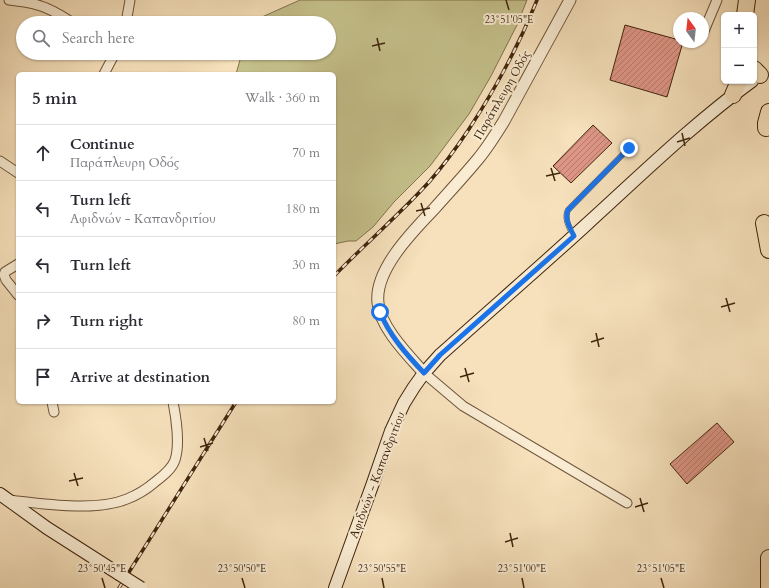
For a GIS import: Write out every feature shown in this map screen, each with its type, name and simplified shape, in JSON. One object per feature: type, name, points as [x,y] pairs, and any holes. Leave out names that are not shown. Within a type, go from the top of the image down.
[{"type":"highway","points":[[745,12],[746,0]]},
{"type":"highway","points":[[766,128],[769,112]]},
{"type":"highway","points":[[764,223],[769,250]]},
{"type":"highway","points":[[769,558],[769,588]]},
{"type":"main road","name":"Αφιδνών - Καπανδριτίου","points":[[335,588],[391,431],[404,402],[424,373],[440,355],[574,236],[736,88],[758,75]]},
{"type":"main road","points":[[4,497],[47,528],[141,588]]},
{"type":"street","points":[[9,0],[34,4],[62,16]]},
{"type":"street","points":[[127,16],[130,0]]},
{"type":"street","name":"Παράπλευρη Οδός","points":[[424,373],[408,355],[384,323],[380,312],[377,294],[380,282],[390,262],[409,236],[479,157],[492,139],[504,121],[570,0]]},
{"type":"street","points":[[709,19],[717,0]]},
{"type":"street","points":[[105,72],[111,60]]},
{"type":"street","points":[[0,161],[16,172]]},
{"type":"street","points":[[16,265],[5,272],[4,275],[16,292]]},
{"type":"street","points":[[424,373],[463,406],[627,503]]},
{"type":"street","points":[[52,404],[54,412]]},
{"type":"street","points":[[4,497],[72,506],[101,506],[126,500],[149,488],[164,476],[175,460],[177,443],[173,404]]},
{"type":"lane","points":[[574,236],[567,221],[566,214],[568,210],[629,148]]},
{"type":"shaded area","points":[[300,0],[527,0],[517,25],[491,76],[469,114],[430,166],[394,202],[373,227],[356,241],[336,244],[336,72],[237,72],[240,60],[336,60],[336,16],[264,16]]},
{"type":"building","points":[[625,25],[673,38],[673,48],[681,48],[667,97],[610,80]]},
{"type":"building","points":[[593,125],[612,143],[571,183],[553,166]]},
{"type":"building","points":[[717,423],[734,442],[687,484],[670,464]]},
{"type":"railway","points":[[336,274],[418,194],[435,176],[450,156],[469,129],[498,82],[515,50],[537,0]]},
{"type":"railway","points":[[119,588],[235,404]]},
{"type":"route","points":[[380,312],[384,323],[396,340],[424,373],[440,355],[574,236],[567,221],[566,214],[568,210],[629,148]]}]
